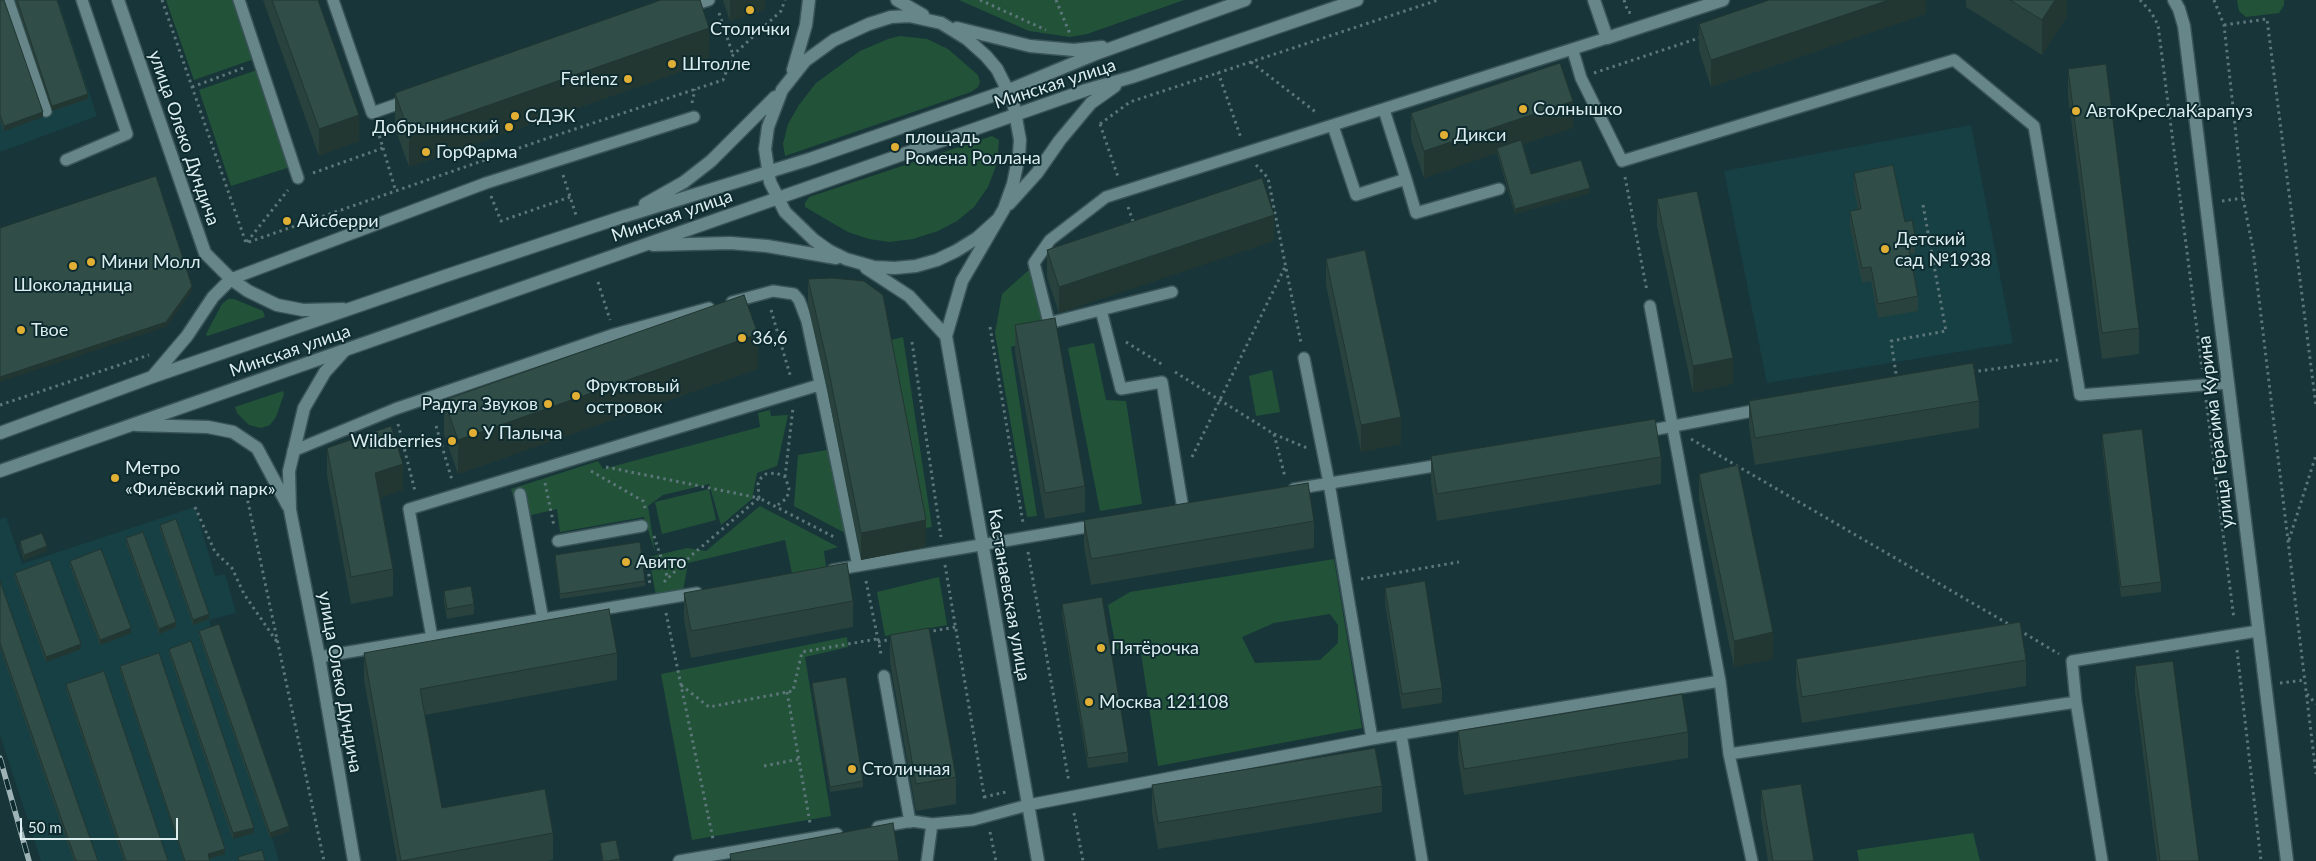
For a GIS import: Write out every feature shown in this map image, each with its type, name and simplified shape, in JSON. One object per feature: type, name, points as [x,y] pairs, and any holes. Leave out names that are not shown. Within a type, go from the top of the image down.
[{"type":"street","name":"улица Олеко Дундича","points":[[118,0],[206,254],[231,279],[248,291],[277,305],[303,310],[355,308]]},
{"type":"street","name":"Кастанаевская улица","points":[[790,77],[806,25],[809,0]]},
{"type":"street","name":"Кастанаевская улица","points":[[897,0],[967,39],[986,56],[1009,90],[1017,114],[1019,155],[1013,184],[1000,214],[962,280],[946,336],[1038,861]]},
{"type":"street","name":"Минская улица","points":[[0,433],[152,377],[622,217],[768,173],[1009,90],[1122,45],[1245,0]]},
{"type":"street","name":"Минская улица","points":[[0,471],[1086,90],[1132,77],[1357,0]]},
{"type":"street","points":[[1594,0],[1607,38],[1723,0]]},
{"type":"street","name":"улица Герасима Курина","points":[[2174,0],[2179,8],[2184,26],[2287,861]]},
{"type":"street","name":"Кастанаевская улица","points":[[936,22],[909,16],[891,17],[852,31],[834,40],[806,61],[790,77],[782,90],[768,127],[765,149],[768,173],[777,198],[785,212],[814,240],[846,259],[860,264],[895,268],[916,266],[937,260],[977,238],[1000,214]]},
{"type":"street","points":[[936,22],[1009,42],[1038,47],[1074,50],[1122,45]]},
{"type":"street","points":[[1000,214],[1037,173],[1060,140],[1090,103],[1132,77]]},
{"type":"street","points":[[622,217],[684,182],[712,161],[782,90]]},
{"type":"street","points":[[638,246],[696,242],[730,243],[767,246],[846,259]]},
{"type":"street","name":"Кастанаевская улица","points":[[860,264],[909,296],[946,336]]},
{"type":"street","points":[[152,377],[187,336],[213,297],[231,279]]},
{"type":"street","name":"улица Олеко Дундича","points":[[345,350],[325,372],[304,408],[289,471],[290,510],[319,657],[354,861]]},
{"type":"street","name":"улица Олеко Дундича","points":[[132,425],[208,427],[234,432],[257,448],[290,510]]},
{"type":"lane","points":[[8,0],[46,111]]},
{"type":"lane","points":[[66,160],[127,134],[82,0]]},
{"type":"lane","points":[[239,0],[298,178]]},
{"type":"lane","points":[[333,0],[372,113],[419,97]]},
{"type":"lane","points":[[672,12],[709,0]]},
{"type":"lane","points":[[1172,292],[1048,323],[1034,264],[1050,240],[1106,197],[1607,38]]},
{"type":"lane","points":[[1573,50],[1581,78],[1622,162],[1954,60],[2034,126],[2080,396],[2228,383]]},
{"type":"lane","points":[[1384,110],[1416,213],[1499,189]]},
{"type":"lane","points":[[231,279],[486,183],[694,117]]},
{"type":"lane","points":[[1333,126],[1356,195],[1406,179]]},
{"type":"lane","points":[[293,451],[395,409],[615,334],[773,291],[794,294],[800,300],[806,321],[854,548],[861,566]]},
{"type":"lane","points":[[1650,306],[1671,427],[1720,681],[1730,754],[1752,861]]},
{"type":"lane","points":[[1101,310],[1121,388],[1162,382],[1183,509]]},
{"type":"lane","points":[[1304,358],[1329,482],[1372,739]]},
{"type":"lane","points":[[432,638],[409,508],[819,385]]},
{"type":"lane","points":[[1632,433],[1775,406]]},
{"type":"lane","points":[[1283,491],[1456,462]]},
{"type":"lane","points":[[520,494],[543,620]]},
{"type":"lane","points":[[824,572],[1114,522]]},
{"type":"lane","points":[[558,541],[642,526]]},
{"type":"lane","points":[[319,657],[713,591]]},
{"type":"lane","points":[[2102,861],[2076,702],[2072,661],[2258,631]]},
{"type":"lane","points":[[884,676],[910,822]]},
{"type":"lane","points":[[869,828],[910,822],[932,824],[974,820],[1028,805],[1072,796],[1372,739],[1720,681]]},
{"type":"lane","points":[[1730,754],[2076,702]]},
{"type":"lane","points":[[1401,734],[1422,861]]},
{"type":"lane","points":[[927,861],[932,824]]},
{"type":"lane","points":[[679,861],[850,832]]},
{"type":"path","points":[[162,0],[246,243]]},
{"type":"path","points":[[246,243],[723,80],[733,55],[781,11],[785,0]]},
{"type":"path","points":[[980,0],[1046,30],[1054,31]]},
{"type":"path","points":[[1056,0],[1071,32],[1070,38]]},
{"type":"path","points":[[1100,124],[1130,102],[1438,0]]},
{"type":"path","points":[[2140,0],[2151,12],[2158,25],[2236,634],[2261,861]]},
{"type":"path","points":[[2214,0],[2224,25],[2243,198],[2253,249],[2316,774]]},
{"type":"path","points":[[718,9],[733,55]]},
{"type":"path","points":[[2224,25],[2267,19],[2316,406]]},
{"type":"path","points":[[1062,32],[1071,32]]},
{"type":"path","points":[[1581,78],[1709,34]]},
{"type":"path","points":[[1250,61],[1333,126]]},
{"type":"path","points":[[192,87],[260,62]]},
{"type":"path","points":[[1218,72],[1246,153],[1268,178],[1304,358]]},
{"type":"path","points":[[372,113],[396,192]]},
{"type":"path","points":[[1096,118],[1100,124],[1135,227]]},
{"type":"path","points":[[246,243],[298,178],[383,148]]},
{"type":"path","points":[[1622,162],[1650,306]]},
{"type":"path","points":[[478,163],[501,221],[570,197]]},
{"type":"path","points":[[2216,202],[2243,198]]},
{"type":"path","points":[[1907,381],[1897,382],[1891,341],[1946,331],[1923,205]]},
{"type":"path","points":[[1191,459],[1286,266]]},
{"type":"path","points":[[990,327],[1083,861]]},
{"type":"path","points":[[1105,329],[1274,434],[1324,455]]},
{"type":"path","points":[[912,342],[943,552],[996,861]]},
{"type":"path","points":[[0,405],[153,353]]},
{"type":"path","points":[[1966,373],[2073,357]]},
{"type":"path","points":[[395,409],[419,506]]},
{"type":"path","points":[[436,426],[456,495]]},
{"type":"path","points":[[1671,427],[2072,661]]},
{"type":"path","points":[[1274,434],[1283,491]]},
{"type":"path","points":[[2288,543],[2316,455]]},
{"type":"path","points":[[600,466],[759,498],[854,548]]},
{"type":"path","points":[[541,469],[558,541]]},
{"type":"path","points":[[759,498],[758,484],[761,478],[771,473],[784,477],[788,484],[789,493],[784,502],[775,507]]},
{"type":"path","points":[[245,488],[324,861]]},
{"type":"path","points":[[668,579],[693,554],[759,498]]},
{"type":"path","points":[[195,507],[215,552],[232,568],[244,594],[278,643]]},
{"type":"path","points":[[1346,583],[1459,562]]},
{"type":"path","points":[[643,567],[648,566],[649,580]]},
{"type":"path","points":[[861,566],[881,654]]},
{"type":"path","points":[[663,599],[716,854]]},
{"type":"path","points":[[917,634],[956,627]]},
{"type":"path","points":[[681,684],[709,707],[793,691],[802,652],[898,638]]},
{"type":"path","points":[[2275,684],[2304,680]]},
{"type":"path","points":[[787,692],[813,838]]},
{"type":"path","points":[[2306,694],[2316,704]]},
{"type":"path","points":[[764,766],[799,759]]},
{"type":"shaded area","points":[[0,0],[58,0],[97,116],[0,152]]},
{"type":"shaded area","points":[[1971,125],[2013,343],[1767,383],[1724,171]]},
{"type":"shaded area","points":[[195,507],[215,576],[225,574],[236,613],[209,620],[279,861],[41,861],[0,735],[0,519],[6,517],[22,564]]},
{"type":"green space","points":[[166,0],[234,0],[254,59],[194,80]]},
{"type":"green space","points":[[959,0],[1184,0],[1087,34],[1070,37],[1029,31]]},
{"type":"green space","points":[[2237,0],[2284,0],[2284,5],[2279,13],[2246,17],[2239,11]]},
{"type":"green space","points":[[900,36],[927,39],[948,49],[978,75],[980,82],[978,87],[971,92],[785,156],[783,144],[788,124],[799,105],[816,83],[860,51]]},
{"type":"green space","points":[[257,70],[290,167],[231,186],[199,90]]},
{"type":"green space","points":[[992,136],[999,140],[997,163],[988,187],[974,207],[957,221],[938,231],[913,239],[889,242],[869,239],[848,232],[805,207],[809,197]]},
{"type":"green space","points":[[1030,269],[1046,336],[1011,347],[1037,516],[1027,517],[995,333],[1002,294]]},
{"type":"green space","points":[[228,299],[234,299],[263,311],[265,317],[207,336],[206,334],[222,304]]},
{"type":"green space","points":[[903,337],[932,527],[925,528],[891,340]]},
{"type":"green space","points":[[1094,343],[1106,400],[1126,401],[1142,504],[1100,511],[1068,348]]},
{"type":"green space","points":[[1272,370],[1280,412],[1256,416],[1249,376]]},
{"type":"green space","points":[[283,391],[284,394],[276,417],[270,425],[261,428],[249,425],[237,413],[235,407]]},
{"type":"green space","points":[[770,410],[771,416],[788,415],[777,466],[757,473],[752,499],[721,525],[709,484],[663,495],[648,506],[655,552],[644,517],[560,532],[557,509],[519,518],[511,489],[598,461],[603,469],[760,427],[758,413]]},
{"type":"green space","points":[[827,450],[845,533],[794,506],[798,455]]},
{"type":"green space","points":[[709,489],[716,520],[662,534],[655,502]]},
{"type":"green space","points":[[760,506],[838,547],[824,551],[826,567],[792,573],[785,540],[688,563],[683,591],[656,596],[649,557],[687,548],[706,551]]},
{"type":"green space","points":[[1334,559],[1362,728],[1158,766],[1141,653],[1116,649],[1108,605],[1130,592]],"holes":[[[1330,614],[1338,625],[1338,643],[1320,660],[1255,663],[1242,637],[1274,623]]]},
{"type":"green space","points":[[939,577],[947,625],[885,636],[877,592]]},
{"type":"green space","points":[[847,637],[848,647],[805,657],[831,816],[692,840],[661,674]]},
{"type":"green space","points":[[1973,833],[1980,861],[1859,861],[1857,850]]},
{"type":"building","points":[[0,0],[4,0],[43,112],[4,126],[0,115]]},
{"type":"building","points":[[17,0],[57,0],[88,94],[52,106]]},
{"type":"building","points":[[272,0],[318,0],[359,115],[319,129]]},
{"type":"building","points":[[661,0],[700,0],[709,28],[409,133],[395,93]]},
{"type":"building","points":[[1769,0],[1889,0],[1711,60],[1699,24]]},
{"type":"building","points":[[2010,0],[2055,0],[2042,20]]},
{"type":"building","points":[[1560,63],[1573,101],[1424,151],[1411,113]]},
{"type":"building","points":[[2106,64],[2139,328],[2102,333],[2068,69]]},
{"type":"building","points":[[1521,140],[1531,174],[1581,160],[1590,188],[1515,209],[1497,148]]},
{"type":"building","name":"Детский сад №1938","points":[[1893,165],[1905,222],[1912,220],[1914,230],[1915,238],[1907,240],[1918,296],[1878,304],[1871,267],[1862,268],[1850,211],[1861,209],[1854,173]]},
{"type":"building","name":"Мини Молл","points":[[156,176],[192,286],[166,322],[0,377],[0,228]]},
{"type":"building","points":[[1262,178],[1274,215],[1059,287],[1047,250]]},
{"type":"building","points":[[1697,191],[1733,358],[1693,366],[1657,199]]},
{"type":"building","points":[[1365,250],[1401,417],[1361,425],[1326,259]]},
{"type":"building","points":[[832,278],[864,281],[883,295],[926,520],[861,533],[827,362],[808,279]]},
{"type":"building","points":[[744,295],[758,334],[458,440],[444,400]]},
{"type":"building","points":[[1055,318],[1085,486],[1045,493],[1015,325]]},
{"type":"building","points":[[1973,363],[1979,401],[1755,438],[1749,401]]},
{"type":"building","points":[[1655,419],[1661,457],[1437,494],[1431,456]]},
{"type":"building","points":[[391,426],[403,464],[375,473],[393,569],[351,577],[327,448]]},
{"type":"building","points":[[2142,429],[2161,582],[2121,587],[2102,434]]},
{"type":"building","points":[[1738,465],[1773,632],[1734,641],[1699,474]]},
{"type":"building","points":[[1308,483],[1314,521],[1091,559],[1084,520]]},
{"type":"building","points":[[176,519],[209,614],[193,620],[160,525]]},
{"type":"building","points":[[143,532],[176,622],[159,629],[126,538]]},
{"type":"building","points":[[42,533],[47,546],[24,555],[20,541]]},
{"type":"building","points":[[640,542],[645,581],[560,594],[555,555]]},
{"type":"building","points":[[101,549],[131,628],[100,640],[70,561]]},
{"type":"building","points":[[50,560],[81,644],[46,657],[15,573]]},
{"type":"building","points":[[847,563],[853,601],[691,631],[684,593]]},
{"type":"building","points":[[0,581],[98,861],[76,861],[0,643]]},
{"type":"building","points":[[1425,581],[1442,688],[1402,694],[1385,588]]},
{"type":"building","points":[[471,586],[474,604],[447,609],[444,591]]},
{"type":"building","points":[[1102,597],[1128,752],[1088,758],[1062,604]]},
{"type":"building","points":[[609,609],[617,653],[420,689],[442,808],[545,789],[553,833],[401,861],[364,653]]},
{"type":"building","points":[[2020,622],[2026,660],[1802,697],[1796,659]]},
{"type":"building","points":[[219,624],[289,826],[270,833],[199,631]]},
{"type":"building","points":[[929,628],[956,777],[916,784],[890,635]]},
{"type":"building","points":[[191,641],[254,828],[233,833],[169,649]]},
{"type":"building","points":[[159,653],[225,849],[208,854],[210,861],[185,861],[120,666]]},
{"type":"building","points":[[2173,661],[2199,861],[2160,861],[2135,666]]},
{"type":"building","points":[[104,671],[168,861],[126,861],[66,684]]},
{"type":"building","points":[[846,677],[863,781],[830,787],[812,683]]},
{"type":"building","points":[[1682,694],[1688,732],[1464,769],[1458,731]]},
{"type":"building","points":[[1375,748],[1382,786],[1158,823],[1152,785]]},
{"type":"building","points":[[1801,784],[1814,861],[1773,861],[1761,790]]},
{"type":"building","points":[[893,823],[899,861],[731,861],[730,854]]},
{"type":"building","points":[[616,840],[620,859],[603,861],[600,843]]},
{"type":"building","points":[[262,850],[265,861],[239,861],[238,857]]},
{"type":"railway","points":[[0,758],[29,861]]},
{"type":"place","name":"Столички","points":[[750,10]]},
{"type":"place","name":"Штолле","points":[[672,64]]},
{"type":"place","name":"Ferlenz","points":[[628,79]]},
{"type":"place","name":"Солнышко","points":[[1523,109]]},
{"type":"place","name":"АвтоКреслаКарапуз","points":[[2076,111]]},
{"type":"place","name":"СДЭК","points":[[515,116]]},
{"type":"place","name":"Добрынинский","points":[[509,127]]},
{"type":"place","name":"Дикси","points":[[1444,135]]},
{"type":"place","name":"площадь Ромена Роллана","points":[[895,147]]},
{"type":"place","name":"ГорФарма","points":[[426,152]]},
{"type":"place","name":"Айсберри","points":[[287,221]]},
{"type":"place","name":"Детский сад №1938","points":[[1885,249]]},
{"type":"place","name":"Мини Молл","points":[[91,262]]},
{"type":"place","name":"Шоколадница","points":[[73,266]]},
{"type":"place","name":"Твое","points":[[21,330]]},
{"type":"place","name":"36,6","points":[[742,338]]},
{"type":"place","name":"Фруктовый островок","points":[[576,396]]},
{"type":"place","name":"Радуга Звуков","points":[[548,404]]},
{"type":"place","name":"У Палыча","points":[[473,433]]},
{"type":"place","name":"Wildberries","points":[[452,441]]},
{"type":"place","name":"Метро «Филёвский парк»","points":[[115,478]]},
{"type":"place","name":"Авито","points":[[626,562]]},
{"type":"place","name":"Пятёрочка","points":[[1101,648]]},
{"type":"place","name":"Москва 121108","points":[[1089,702]]},
{"type":"place","name":"Столичная","points":[[852,769]]}]
